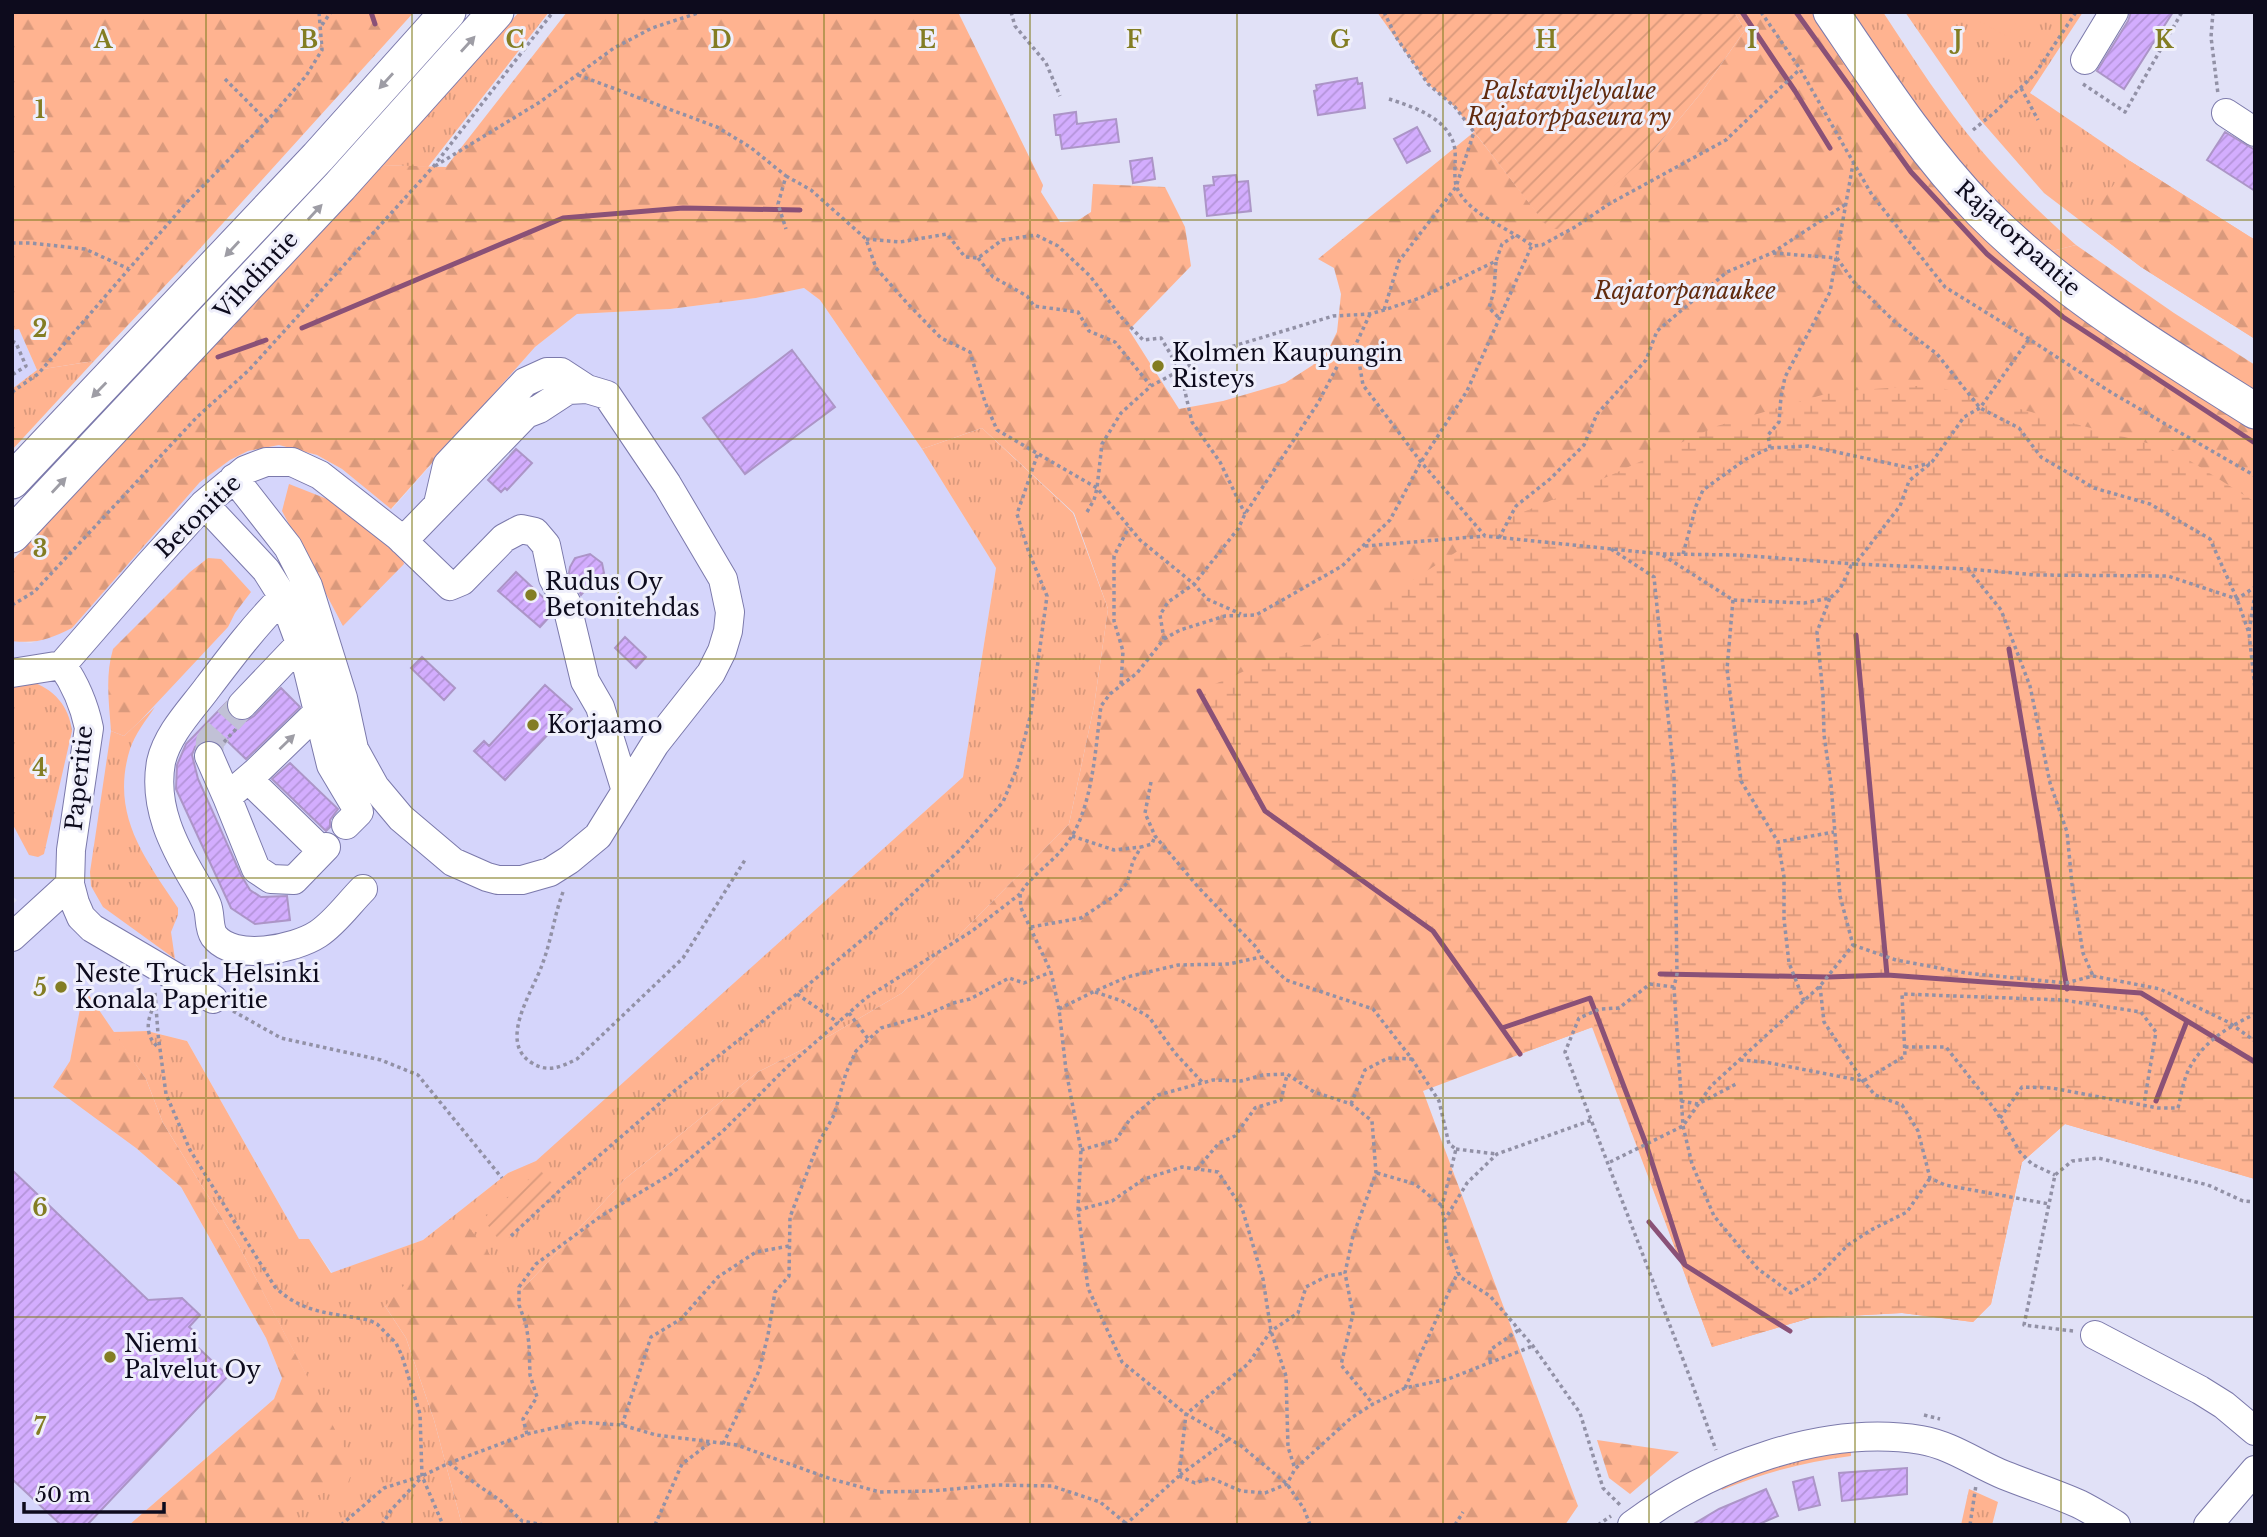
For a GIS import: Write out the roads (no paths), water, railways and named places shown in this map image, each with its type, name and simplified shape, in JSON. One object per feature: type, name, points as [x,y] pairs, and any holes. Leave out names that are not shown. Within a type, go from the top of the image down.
[{"type":"main road","name":"Vihdintie","points":[[12,481],[318,157],[448,12]]},
{"type":"main road","name":"Vihdintie","points":[[12,535],[340,186],[496,12]]},
{"type":"main road","name":"Rajatorpantie","points":[[1831,12],[1921,141],[1983,213],[2090,303],[2255,411]]},
{"type":"street","points":[[2085,60],[2114,12]]},
{"type":"street","points":[[2226,113],[2255,132]]},
{"type":"street","points":[[233,478],[288,547],[308,586],[342,698],[354,749],[375,787],[401,818],[453,862],[498,880],[522,880],[550,872],[598,836],[654,744],[711,673],[722,652],[728,631],[728,596],[723,579],[667,484],[607,395],[587,388],[568,390],[539,409],[526,414],[400,539]]},
{"type":"street","name":"Betonitie","points":[[62,665],[88,635],[211,512],[233,478],[245,470],[267,462],[292,462],[320,475],[400,539],[450,586],[462,581],[504,538],[522,529],[535,532],[546,545],[553,578],[566,602],[584,681],[600,707],[626,791]]},
{"type":"street","points":[[211,512],[266,570],[283,597],[301,643],[331,765],[359,811],[346,825]]},
{"type":"street","points":[[283,597],[254,626],[177,728],[167,747],[161,762],[160,781],[161,806],[167,829],[207,905],[211,929],[222,943],[233,947],[254,951],[299,944],[320,933],[363,889]]},
{"type":"street","points":[[242,705],[301,643]]},
{"type":"street","points":[[19,667],[62,665]]},
{"type":"street","name":"Paperitie","points":[[62,665],[79,692],[89,728],[71,850],[70,884],[81,917],[92,928],[213,999]]},
{"type":"street","points":[[227,797],[318,712]]},
{"type":"street","points":[[209,757],[256,869],[271,879],[294,880],[324,849],[252,776]]},
{"type":"street","points":[[12,937],[70,884]]},
{"type":"street","points":[[2095,1335],[2200,1390],[2224,1405],[2255,1431]]},
{"type":"street","points":[[1632,1525],[1660,1505],[1723,1471],[1778,1452],[1850,1438],[1888,1437],[1925,1441],[2080,1505],[2116,1525]]},
{"type":"street","points":[[2208,1525],[2255,1470]]},
{"type":"waterway","points":[[371,12],[375,24]]},
{"type":"waterway","points":[[1742,12],[1830,148]]},
{"type":"waterway","points":[[1796,12],[1911,172],[1987,254],[2063,317],[2255,443]]},
{"type":"waterway","points":[[302,328],[563,218],[683,208],[800,210]]},
{"type":"waterway","points":[[218,357],[266,340]]},
{"type":"waterway","points":[[1856,635],[1887,975],[2141,993],[2255,1062]]},
{"type":"waterway","points":[[2009,649],[2067,989]]},
{"type":"waterway","points":[[1199,691],[1265,811],[1433,931],[1520,1054]]},
{"type":"waterway","points":[[1660,974],[1828,977],[1887,975]]},
{"type":"waterway","points":[[1502,1028],[1590,998],[1646,1144],[1685,1265]]},
{"type":"waterway","points":[[2156,1101],[2187,1021]]},
{"type":"waterway","points":[[1649,1222],[1685,1265],[1790,1331]]},
{"type":"tunnel","points":[[209,756],[210,741],[242,705]]},
{"type":"place","name":"Kolmen Kaupungin Risteys","points":[[1158,366]]},
{"type":"place","name":"Rudus Oy Betonitehdas","points":[[531,595]]},
{"type":"place","name":"Korjaamo","points":[[533,725]]},
{"type":"place","name":"Neste Truck Helsinki Konala Paperitie","points":[[61,987]]},
{"type":"place","name":"Niemi Palvelut Oy","points":[[110,1357]]},
{"type":"park label","name":"Palstaviljelyalue Rajatorppaseura ry","points":[[1569,104]]},
{"type":"park label","name":"Rajatorpanaukee","points":[[1685,291]]}]
